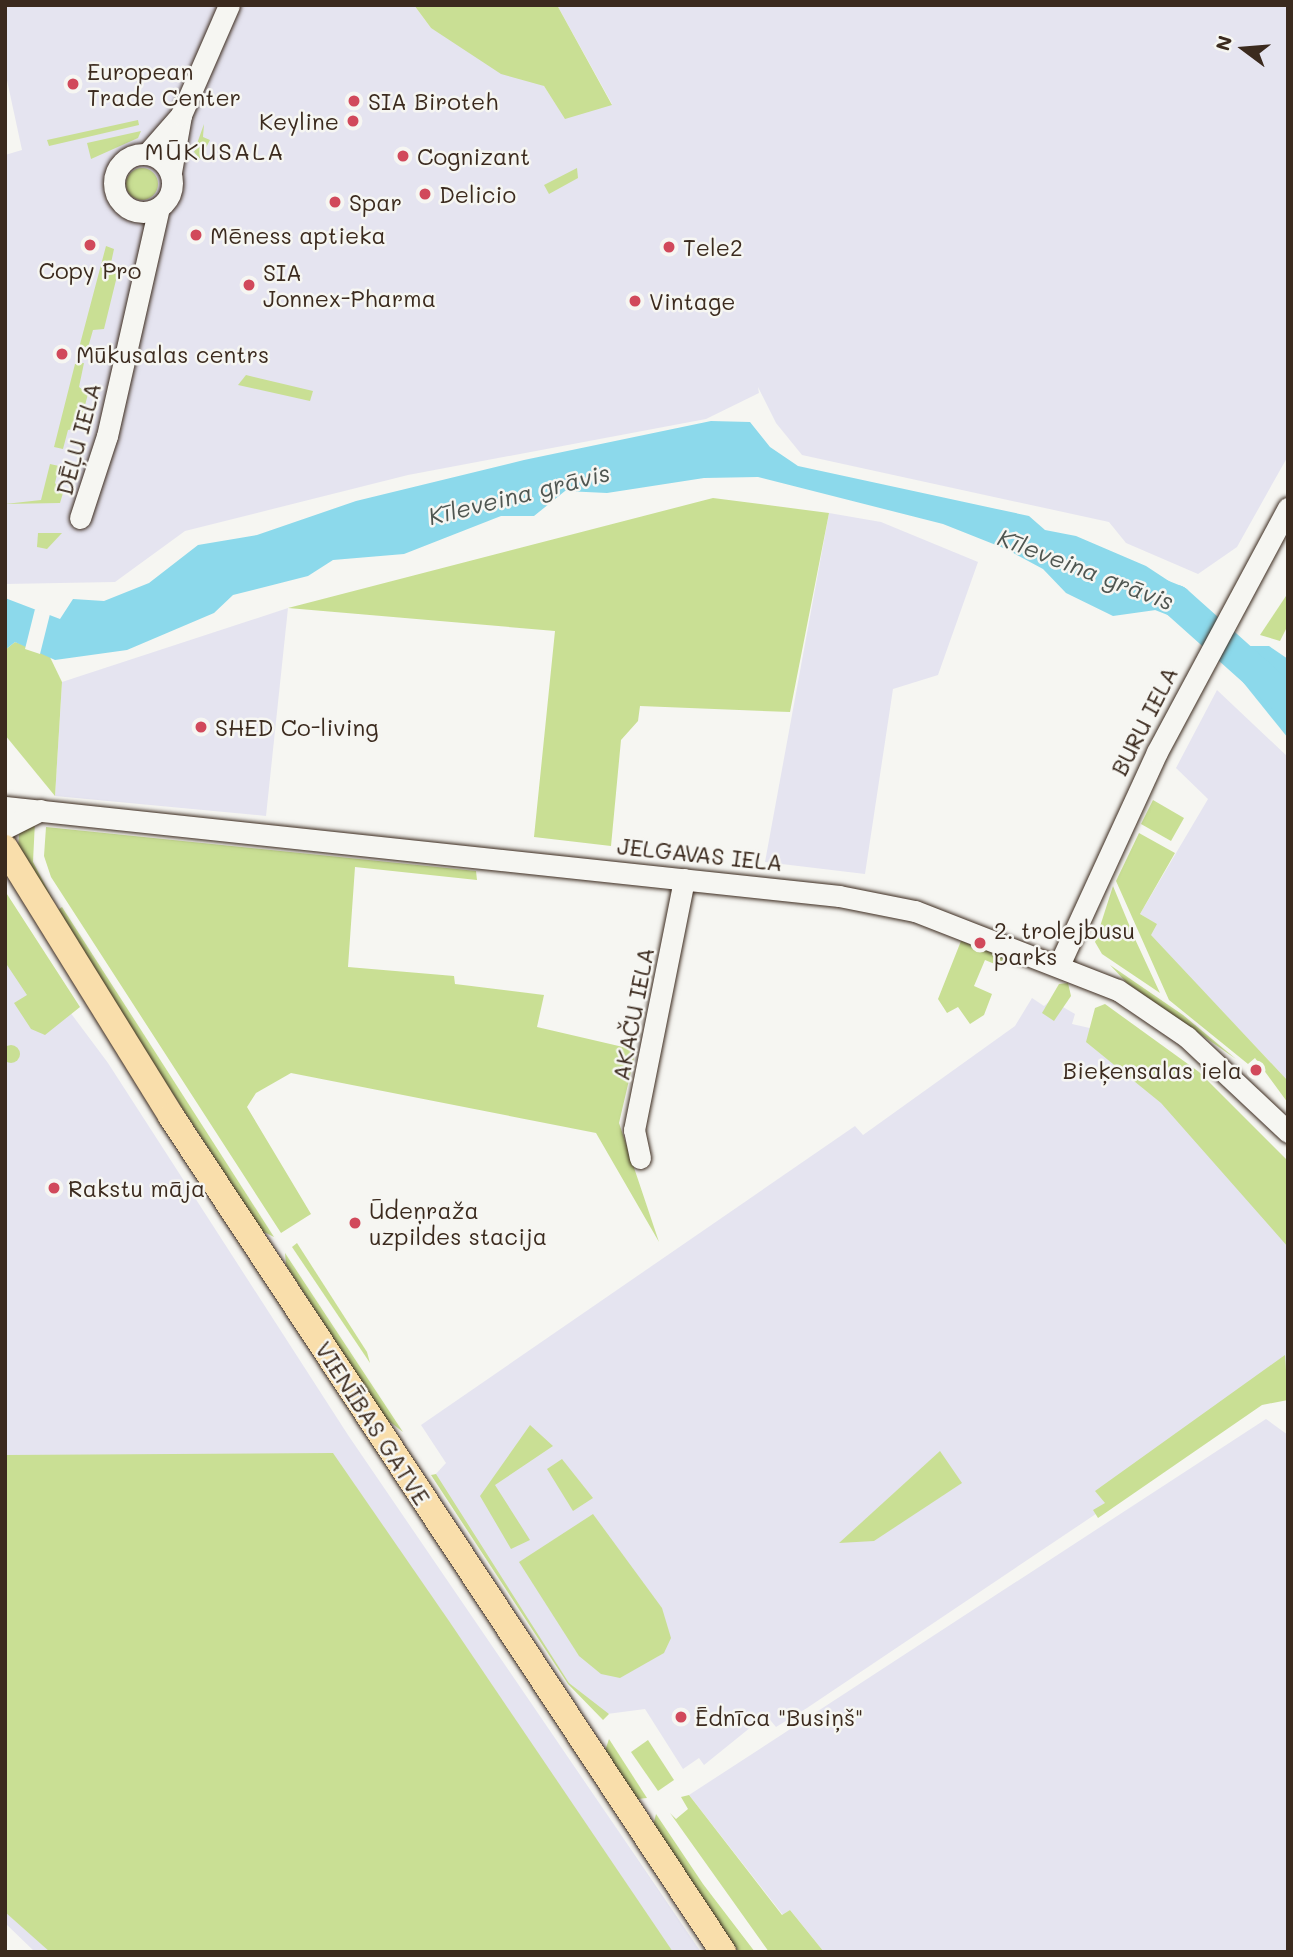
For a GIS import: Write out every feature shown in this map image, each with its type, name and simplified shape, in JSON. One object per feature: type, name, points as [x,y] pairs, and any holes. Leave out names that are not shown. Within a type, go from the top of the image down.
[{"type":"main road","name":"VIENĪBAS GATVE","points":[[5,848],[27,891],[723,1952]]},
{"type":"main road","name":"VIENĪBAS GATVE","points":[[5,871],[27,891]]},
{"type":"street","points":[[130,210],[159,208],[172,192],[171,172],[181,115],[229,5]]},
{"type":"street","points":[[145,268],[130,210],[116,195],[114,178],[128,158],[147,154],[181,115]]},
{"type":"street","points":[[147,154],[171,172]]},
{"type":"street","name":"DĒĻU IELA","points":[[80,518],[107,436],[159,208]]},
{"type":"street","name":"BURU IELA","points":[[1060,963],[1201,666],[1288,508]]},
{"type":"street","name":"JELGAVAS IELA","points":[[8,820],[41,810],[684,879],[888,904],[1060,963],[1118,990],[1187,1037],[1288,1132]]},
{"type":"street","name":"AKAČU IELA","points":[[640,1158],[634,1130],[684,879]]},
{"type":"shaded area","points":[[5,5],[414,5],[431,28],[544,86],[565,118],[612,104],[557,5],[1288,5],[1288,456],[1237,547],[1198,574],[1126,543],[1109,522],[802,455],[776,423],[758,387],[759,393],[706,419],[408,475],[185,531],[115,582],[5,584],[5,155],[22,150],[5,71]]},
{"type":"shaded area","points":[[829,513],[881,522],[978,562],[938,675],[893,689],[865,874],[765,862]]},
{"type":"shaded area","points":[[288,608],[266,816],[55,796],[62,682]]},
{"type":"shaded area","points":[[1217,690],[1288,757],[1288,1081],[1150,935],[1156,924],[1140,914],[1208,799],[1176,768]]},
{"type":"shaded area","points":[[5,925],[108,1063],[348,1435],[701,1952],[35,1952],[5,1923]]},
{"type":"shaded area","name":"2. trolejbusu parks","points":[[1032,998],[1044,1006],[1051,1000],[1075,1014],[1072,1024],[1094,1029],[1288,1214],[1288,1376],[1133,1489],[807,1708],[776,1727],[766,1715],[704,1765],[699,1758],[683,1769],[645,1709],[607,1714],[569,1683],[434,1476],[446,1463],[421,1425],[855,1126],[863,1135],[1015,1026]]},
{"type":"shaded area","points":[[1266,1419],[1288,1435],[1288,1952],[824,1952],[790,1910],[783,1915],[689,1795]]},
{"type":"green space","points":[[414,5],[557,5],[612,105],[565,119],[544,86],[501,74],[431,28]]},
{"type":"green space","points":[[138,120],[139,125],[49,146],[47,140]]},
{"type":"green space","points":[[204,124],[203,137],[210,140],[200,159],[194,152]]},
{"type":"green space","points":[[141,131],[138,138],[91,159],[87,143]]},
{"type":"green space","points":[[142,168],[153,173],[158,184],[153,195],[142,200],[131,195],[126,184],[131,173]]},
{"type":"green space","points":[[577,168],[578,178],[549,194],[544,185]]},
{"type":"green space","points":[[106,246],[114,249],[111,263],[118,272],[104,329],[93,330],[87,351],[79,348]]},
{"type":"green space","points":[[84,363],[79,387],[88,394],[79,428],[68,430],[63,449],[54,447],[75,364]]},
{"type":"green space","points":[[246,375],[313,391],[310,401],[238,385]]},
{"type":"green space","points":[[50,464],[59,466],[55,483],[63,493],[60,503],[5,504],[41,500]]},
{"type":"green space","points":[[713,498],[829,513],[790,712],[640,706],[638,721],[621,740],[611,846],[534,837],[555,631],[288,608]]},
{"type":"green space","points":[[38,533],[62,533],[47,549],[37,547]]},
{"type":"green space","points":[[1288,593],[1288,625],[1280,641],[1260,635]]},
{"type":"green space","points":[[15,642],[48,653],[62,682],[55,796],[5,735],[5,650]]},
{"type":"green space","points":[[1153,800],[1184,818],[1171,841],[1141,824]]},
{"type":"green space","points":[[35,821],[33,862],[54,902],[18,849],[19,834]]},
{"type":"green space","points":[[46,827],[476,871],[477,880],[355,867],[348,967],[454,976],[455,984],[544,995],[537,1027],[636,1050],[619,1123],[659,1242],[596,1133],[291,1073],[256,1093],[247,1107],[311,1214],[281,1233],[51,877],[44,856]]},
{"type":"green space","points":[[1139,833],[1175,853],[1140,914],[1157,924],[1151,935],[1288,1081],[1288,1103],[1255,1058],[1248,1064],[1169,1000],[1116,881]]},
{"type":"green space","points":[[1113,886],[1160,993],[1102,954],[1095,942]]},
{"type":"green space","points":[[5,891],[80,1007],[45,1035],[31,1029],[14,1003],[27,995],[5,962]]},
{"type":"green space","points":[[62,907],[274,1237],[262,1231],[55,912]]},
{"type":"green space","points":[[961,941],[1005,957],[1002,967],[985,960],[974,986],[992,994],[984,1015],[970,1024],[958,1007],[947,1013],[938,999]]},
{"type":"green space","points":[[1110,965],[1183,1015],[1236,1059],[1127,983]]},
{"type":"green space","points":[[1068,983],[1071,996],[1054,1021],[1042,1013],[1059,984]]},
{"type":"green space","points":[[1105,1004],[1199,1072],[1288,1161],[1288,1247],[1161,1103],[1086,1042],[1095,1008]]},
{"type":"green space","points":[[11,1045],[17,1048],[20,1054],[17,1060],[11,1063],[5,1060],[2,1054],[5,1048]]},
{"type":"green space","points":[[297,1243],[367,1352],[370,1363],[292,1247]]},
{"type":"green space","points":[[285,1253],[403,1432],[385,1418],[286,1265]]},
{"type":"green space","points":[[1285,1355],[1288,1400],[1262,1405],[1098,1518],[1093,1510],[1105,1503],[1095,1491]]},
{"type":"green space","points":[[530,1425],[553,1446],[495,1485],[530,1540],[511,1549],[480,1496]]},
{"type":"green space","points":[[940,1451],[962,1483],[874,1541],[839,1543]]},
{"type":"green space","points":[[333,1453],[673,1952],[50,1952],[5,1912],[5,1455]]},
{"type":"green space","points":[[562,1459],[593,1498],[573,1511],[547,1469]]},
{"type":"green space","points":[[436,1474],[569,1683],[609,1714],[603,1720],[568,1684],[431,1475]]},
{"type":"green space","points":[[593,1514],[662,1608],[671,1638],[664,1653],[620,1678],[601,1674],[579,1656],[519,1562]]},
{"type":"green space","points":[[609,1739],[647,1798],[637,1799],[605,1751]]},
{"type":"green space","points":[[648,1740],[674,1780],[658,1791],[631,1752]]},
{"type":"green space","points":[[689,1795],[782,1915],[790,1910],[824,1952],[769,1952],[670,1813],[676,1819],[688,1809],[681,1797]]},
{"type":"green space","points":[[656,1814],[703,1884],[755,1952],[739,1952],[694,1891],[653,1826]]},
{"type":"water","points":[[711,421],[750,422],[770,447],[798,466],[1029,516],[1045,530],[1076,536],[1146,566],[1184,591],[1170,608],[1113,616],[1066,593],[1043,569],[1006,549],[943,524],[758,477],[704,478],[607,493],[565,491],[534,516],[501,516],[404,554],[333,560],[308,576],[233,595],[214,613],[127,650],[55,660],[15,642],[5,650],[5,598],[60,619],[73,599],[104,601],[149,583],[198,545],[257,535],[356,501],[524,460]]},
{"type":"water","points":[[1247,646],[1269,646],[1288,659],[1288,738],[1234,671]]},
{"type":"pier","points":[[35,609],[50,614],[40,654],[25,649]]},
{"type":"waterway","name":"Kīleveina grāvis","points":[[1138,586],[1176,601],[1288,701]]},
{"type":"place","name":"European Trade Center","points":[[73,84]]},
{"type":"place","name":"SIA Biroteh","points":[[354,101]]},
{"type":"place","name":"Keyline","points":[[353,121]]},
{"type":"place","name":"Cognizant","points":[[403,156]]},
{"type":"place","name":"Delicio","points":[[425,194]]},
{"type":"place","name":"Spar","points":[[335,202]]},
{"type":"place","name":"Mēness aptieka","points":[[196,235]]},
{"type":"place","name":"Copy Pro","points":[[90,245]]},
{"type":"place","name":"Tele2","points":[[669,247]]},
{"type":"place","name":"SIA Jonnex-Pharma","points":[[249,285]]},
{"type":"place","name":"Vintage","points":[[635,301]]},
{"type":"place","name":"Mūkusalas centrs","points":[[62,354]]},
{"type":"place","name":"SHED Co-living","points":[[201,727]]},
{"type":"place","name":"2. trolejbusu parks","points":[[980,943]]},
{"type":"place","name":"Bieķensalas iela","points":[[1256,1070]]},
{"type":"place","name":"Rakstu māja","points":[[54,1188]]},
{"type":"place","name":"Ūdeņraža uzpildes stacija","points":[[355,1223]]},
{"type":"place","name":"Ēdnīca \"Busiņš\"","points":[[681,1717]]},
{"type":"district","name":"MŪKUSALA","points":[[215,151]]}]
